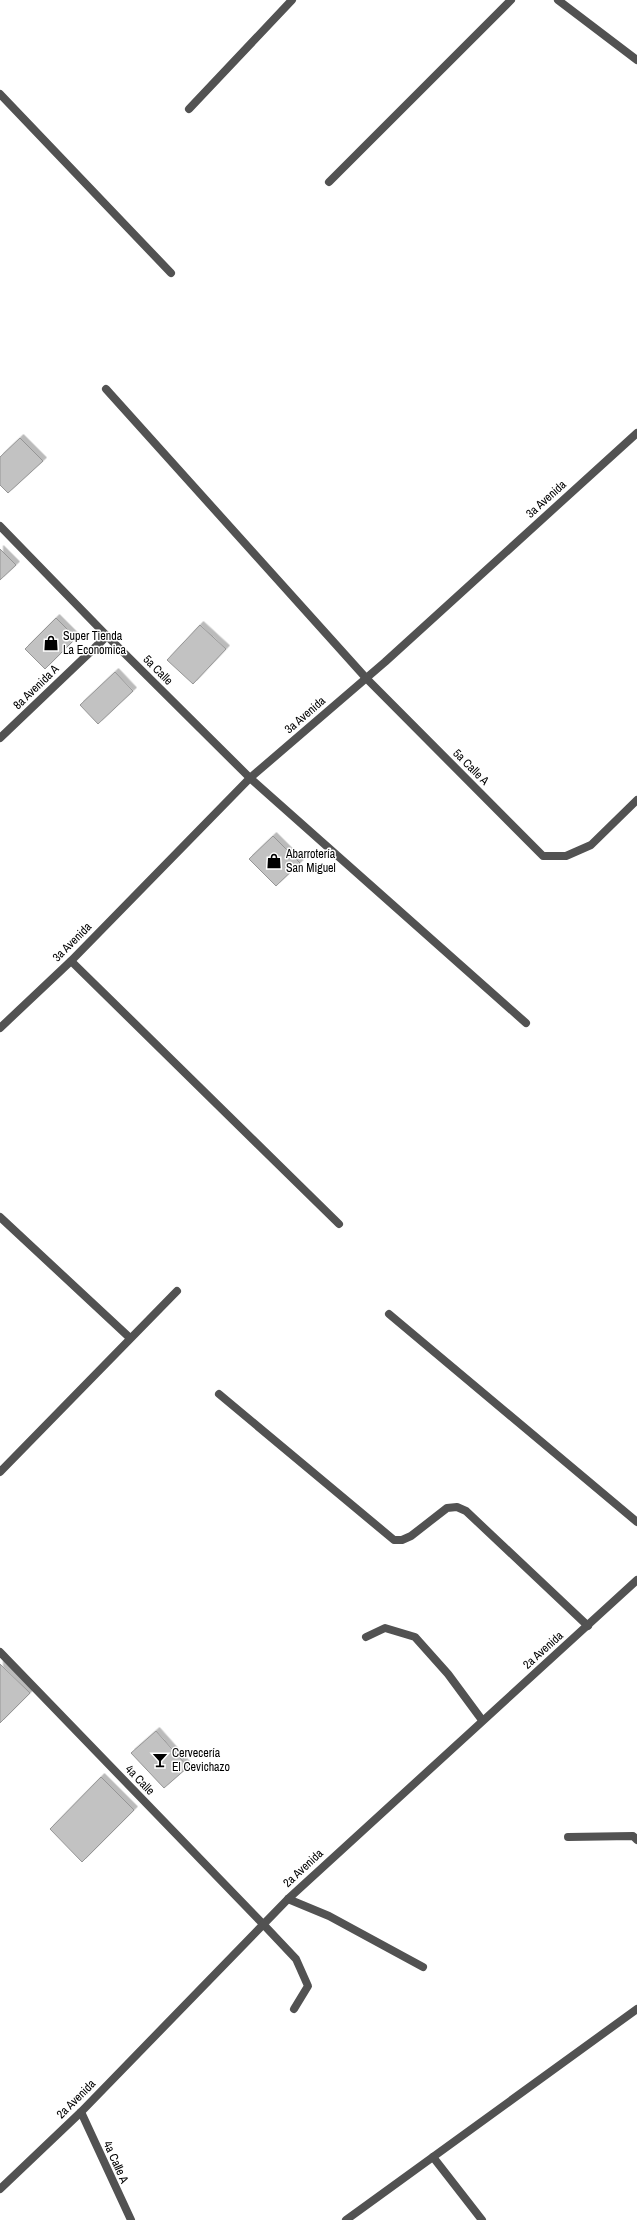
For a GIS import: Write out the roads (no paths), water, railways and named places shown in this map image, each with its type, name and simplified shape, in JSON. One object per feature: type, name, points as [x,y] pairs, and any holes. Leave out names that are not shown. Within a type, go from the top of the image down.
[{"type":"street","points":[[189,109],[292,0]]},
{"type":"street","points":[[329,182],[511,0]]},
{"type":"street","points":[[558,0],[637,60]]},
{"type":"street","points":[[0,94],[171,273]]},
{"type":"street","name":"5a Calle A","points":[[106,389],[366,678],[543,856],[566,856],[591,845],[637,800]]},
{"type":"street","name":"3a Avenida","points":[[0,1028],[71,961],[250,778],[366,678],[637,433]]},
{"type":"street","name":"5a Calle","points":[[0,526],[107,636],[250,778],[526,1023]]},
{"type":"street","name":"8a Avenida A","points":[[0,738],[107,636]]},
{"type":"street","points":[[71,961],[339,1224]]},
{"type":"street","points":[[0,1217],[130,1338]]},
{"type":"street","points":[[0,1472],[177,1291]]},
{"type":"street","points":[[389,1314],[637,1522]]},
{"type":"street","points":[[219,1394],[394,1540],[402,1540],[411,1536],[447,1508],[457,1507],[466,1511],[588,1626]]},
{"type":"street","name":"2a Avenida","points":[[0,2189],[81,2112],[288,1898],[637,1580]]},
{"type":"street","points":[[366,1637],[385,1628],[415,1637],[448,1674],[482,1720]]},
{"type":"street","name":"4a Calle","points":[[0,1652],[296,1959],[308,1986],[294,2009]]},
{"type":"street","points":[[568,1837],[633,1836],[637,1840]]},
{"type":"street","points":[[288,1898],[329,1916],[423,1967]]},
{"type":"street","points":[[346,2220],[637,2009]]},
{"type":"street","name":"4a Calle A","points":[[81,2112],[131,2220]]},
{"type":"street","points":[[433,2157],[482,2220]]},
{"type":"place","name":"Super Tienda La Economica","points":[[51,643]]},
{"type":"place","name":"Abarrotería San Miguel","points":[[274,861]]},
{"type":"place","name":"Cervecería El Cevichazo","points":[[160,1760]]}]
